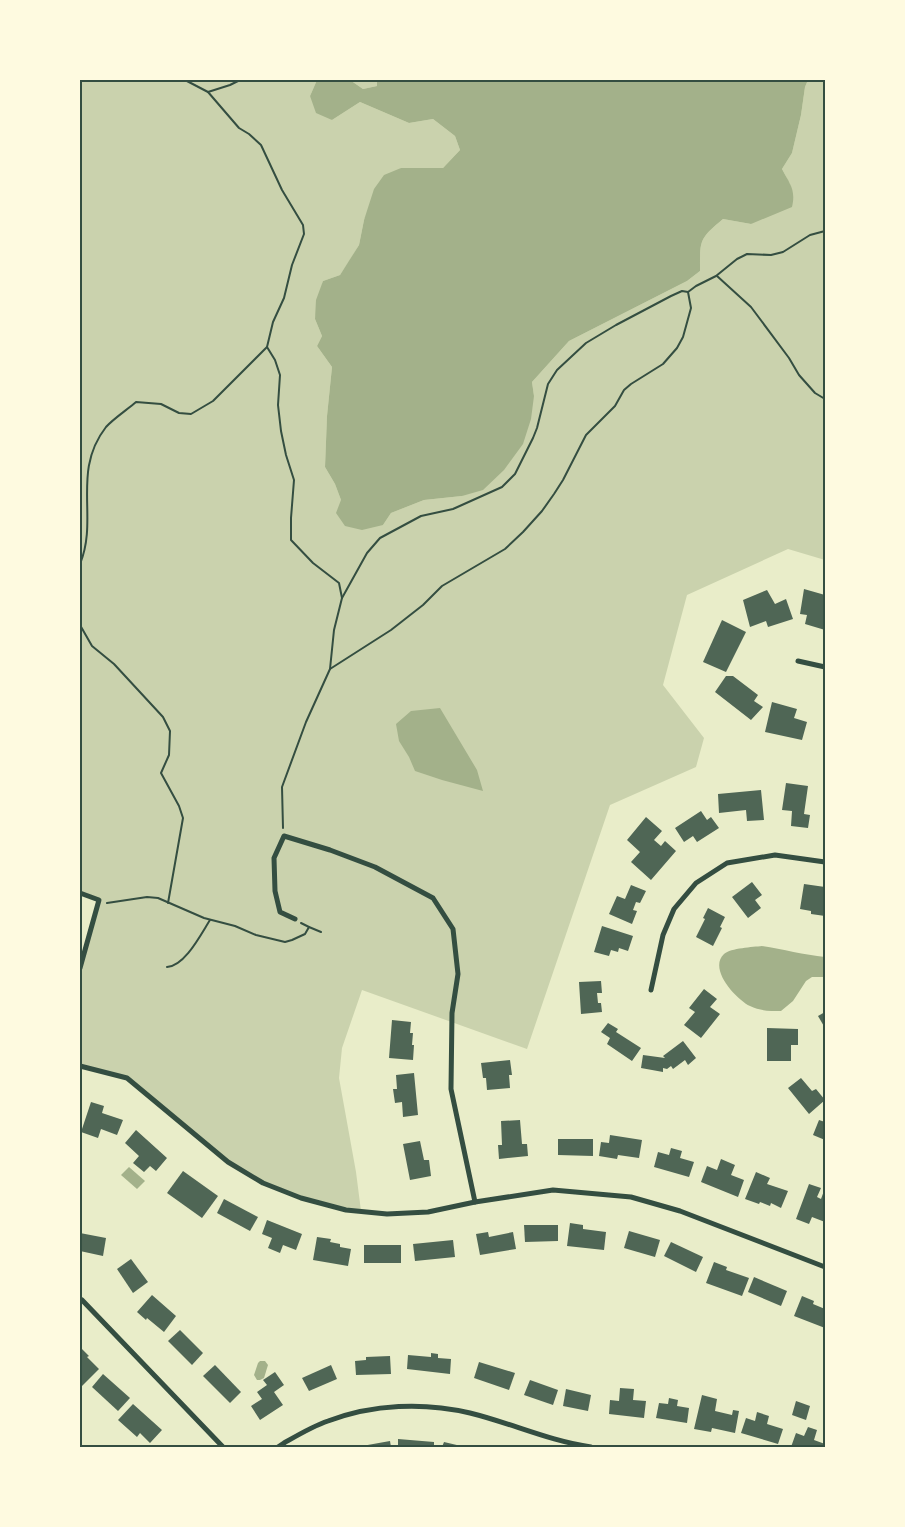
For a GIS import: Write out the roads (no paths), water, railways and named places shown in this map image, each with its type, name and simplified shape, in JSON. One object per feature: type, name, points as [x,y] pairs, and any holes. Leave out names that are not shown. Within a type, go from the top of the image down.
[{"type":"street","points":[[798,661],[825,668]]},
{"type":"street","points":[[295,919],[280,912],[275,891],[274,858],[284,836],[330,850],[375,867],[433,898],[453,928],[458,974],[452,1013],[451,1089],[475,1202]]},
{"type":"street","points":[[651,990],[664,935],[674,909],[696,882],[727,863],[775,855],[825,862]]},
{"type":"street","points":[[80,893],[98,902],[80,968]]},
{"type":"street","points":[[80,1066],[127,1078],[228,1162],[263,1183],[301,1198],[346,1210],[387,1214],[428,1212],[475,1202],[552,1190],[631,1197],[680,1211],[825,1267]]},
{"type":"street","points":[[82,1300],[223,1447]]},
{"type":"street","points":[[278,1447],[328,1421],[376,1408],[421,1406],[470,1413],[569,1444],[591,1447]]}]
